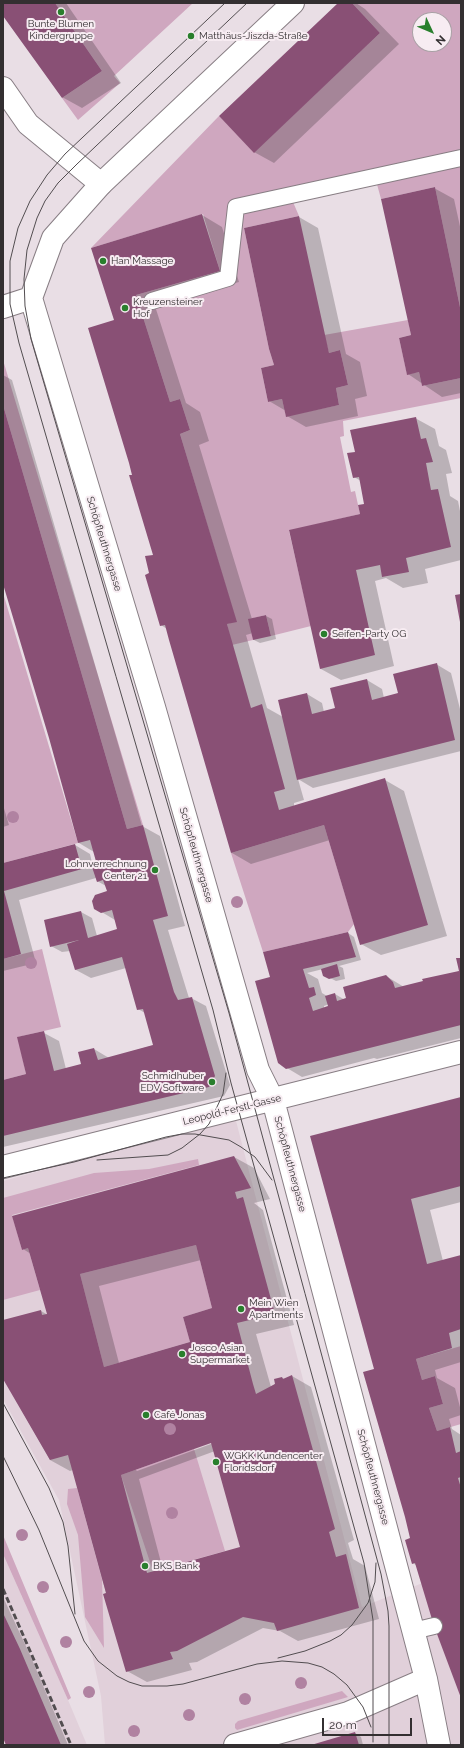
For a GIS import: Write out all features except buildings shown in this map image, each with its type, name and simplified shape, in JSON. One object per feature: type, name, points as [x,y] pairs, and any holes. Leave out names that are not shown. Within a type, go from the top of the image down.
[{"type":"street","points":[[3,306],[31,298],[53,238],[101,184],[293,3]]},
{"type":"street","points":[[3,88],[28,124],[101,184]]},
{"type":"street","name":"Schöpfleuthnergasse","points":[[31,298],[154,707],[258,1070],[273,1100],[424,1628],[426,1679],[439,1745]]},
{"type":"street","name":"Leopold-Ferstl-Gasse","points":[[3,1167],[461,1052]]},
{"type":"street","points":[[235,1745],[348,1713],[426,1679]]},
{"type":"lane","points":[[152,302],[228,278],[236,207],[461,158]]},
{"type":"shaded area","points":[[55,3],[193,3],[114,76],[120,83],[78,120],[62,98],[102,71]]},
{"type":"shaded area","points":[[352,3],[461,3],[461,312],[435,187],[381,199],[375,177],[290,195],[299,216],[244,228],[269,349],[274,365],[261,368],[268,402],[282,399],[286,416],[339,405],[336,388],[348,385],[340,350],[329,353],[324,335],[408,320],[411,335],[399,338],[407,374],[419,372],[422,386],[461,378],[461,398],[343,421],[344,436],[340,437],[351,492],[355,491],[360,514],[289,531],[311,626],[271,636],[266,615],[249,619],[253,640],[232,645],[227,624],[236,621],[180,434],[190,430],[180,399],[170,402],[136,295],[220,271],[203,214],[91,248],[219,116],[254,152],[380,33]]},
{"type":"shaded area","points":[[3,360],[143,825],[127,829],[3,405]]},
{"type":"shaded area","points":[[3,593],[78,843],[3,863]]},
{"type":"shaded area","points":[[324,825],[354,924],[348,932],[263,952],[231,853]]},
{"type":"shaded area","points":[[42,949],[61,1027],[18,1037],[26,1074],[3,1080],[3,959]]},
{"type":"shaded area","points":[[235,1117],[362,1607],[420,1584],[461,1573],[461,1745],[105,1745],[101,1696],[59,1500],[3,1399],[3,1181]]},
{"type":"shaded area","points":[[198,1159],[199,1165],[12,1215],[22,1250],[28,1248],[40,1290],[3,1300],[3,1198],[94,1173],[149,1169]]},
{"type":"shaded area","points":[[196,1245],[212,1308],[183,1317],[190,1342],[104,1367],[80,1274]]},
{"type":"shaded area","points":[[461,1346],[461,1424],[437,1431],[429,1408],[443,1404],[435,1376],[422,1380],[416,1359]]},
{"type":"shaded area","points":[[194,1449],[225,1551],[153,1571],[121,1475]]},
{"type":"shaded area","points":[[77,1488],[102,1579],[104,1648],[85,1617],[78,1535],[67,1504],[68,1489]]},
{"type":"shaded area","points":[[3,1535],[71,1698],[68,1700],[3,1554]]},
{"type":"shaded area","points":[[3,1554],[68,1700],[87,1745],[3,1745]]},
{"type":"shaded area","points":[[342,1691],[348,1697],[237,1730],[235,1728],[235,1724],[238,1721]]},
{"type":"tram line","points":[[225,3],[65,154],[47,175],[30,201],[18,228],[10,261],[10,304],[19,343],[213,1010],[231,1083],[364,1563],[373,1620],[373,1742]]},
{"type":"tram line","points":[[247,3],[58,183],[45,201],[37,218],[27,250],[24,279],[25,306],[31,339],[229,1013],[381,1574],[388,1611],[389,1626],[389,1745]]},
{"type":"tram line","points":[[97,1160],[168,1155],[182,1148],[200,1134],[209,1124],[223,1094],[226,1073]]},
{"type":"tram line","points":[[3,1178],[74,1162],[166,1137],[182,1134],[195,1134],[229,1140],[241,1147],[255,1157],[272,1180]]},
{"type":"tram line","points":[[3,1403],[49,1488],[63,1522],[68,1546],[75,1614]]},
{"type":"tram line","points":[[3,1456],[39,1530],[84,1641],[98,1661],[117,1676],[142,1686],[167,1686],[183,1684],[257,1664],[282,1661],[308,1663],[322,1667],[334,1674],[347,1685],[363,1707],[371,1727]]},
{"type":"tram line","points":[[278,1658],[305,1651],[330,1641],[341,1635],[352,1625],[368,1603],[375,1582],[376,1563]]},
{"type":"railway","points":[[3,1589],[71,1745]]},
{"type":"place","name":"Bunte Blumen Kindergruppe","points":[[61,12]]},
{"type":"place","name":"Matthäus-Jiszda-Straße","points":[[191,36]]},
{"type":"place","name":"Han Massage","points":[[103,261]]},
{"type":"place","name":"Kreuzensteiner Hof","points":[[125,308]]},
{"type":"place","name":"Seifen-Party OG","points":[[324,634]]},
{"type":"place","name":"Lohnverrechnung Center 21","points":[[155,870]]},
{"type":"place","name":"Schmidhuber EDV Software","points":[[212,1082]]},
{"type":"place","name":"Mein Wien Apartments","points":[[241,1309]]},
{"type":"place","name":"Josco Asian Supermarket","points":[[182,1354]]},
{"type":"place","name":"Café Jonas","points":[[146,1415]]},
{"type":"place","name":"WGKK Kundencenter Floridsdorf","points":[[216,1462]]},
{"type":"place","name":"BKS Bank","points":[[145,1566]]}]
